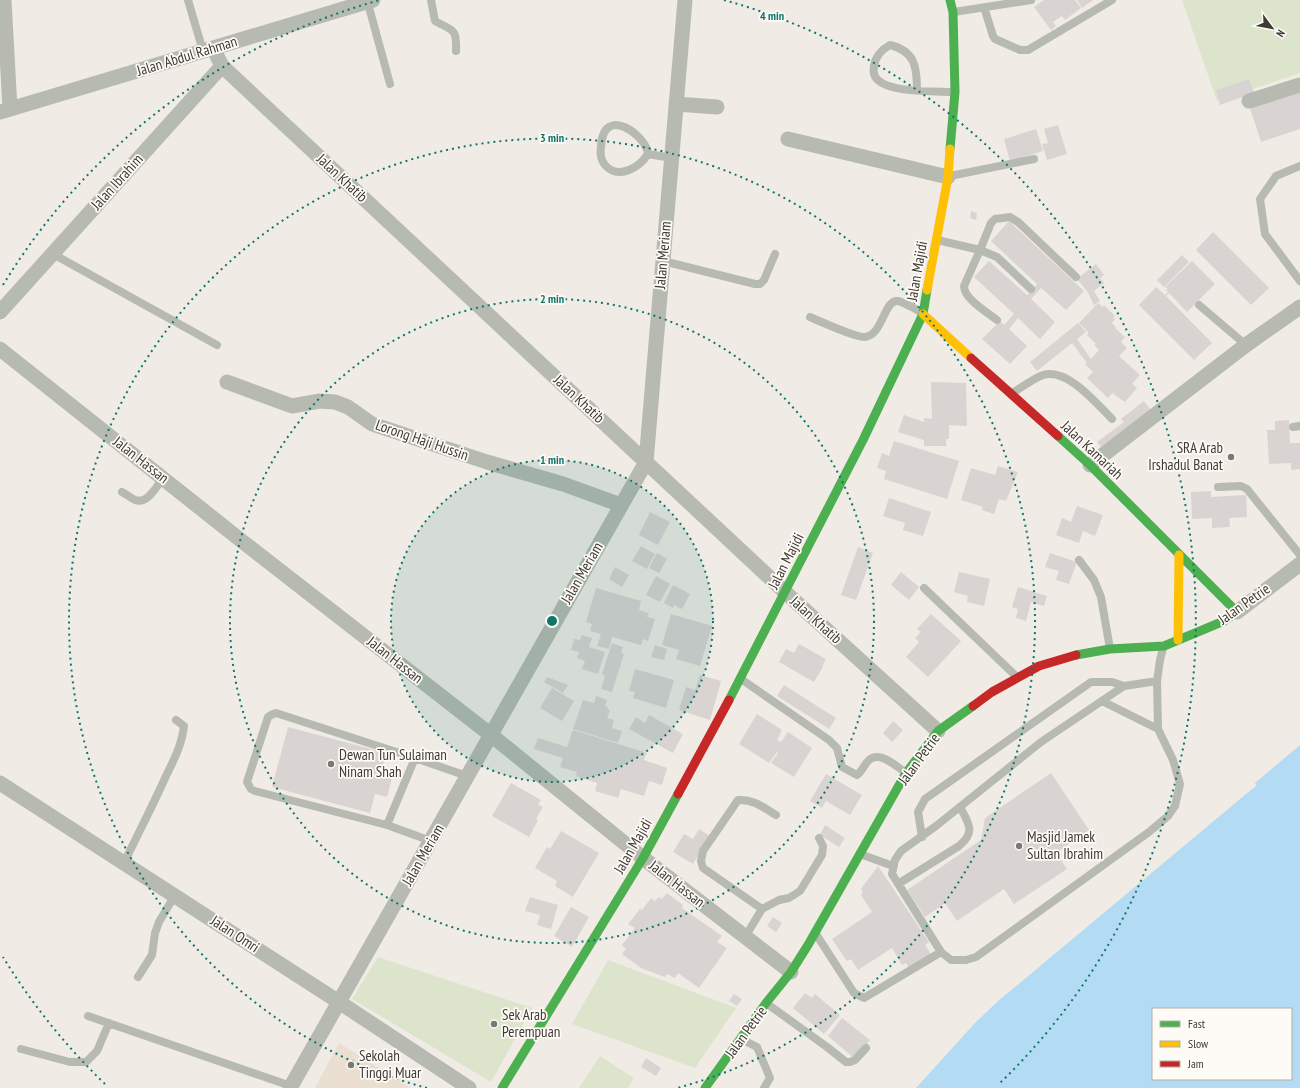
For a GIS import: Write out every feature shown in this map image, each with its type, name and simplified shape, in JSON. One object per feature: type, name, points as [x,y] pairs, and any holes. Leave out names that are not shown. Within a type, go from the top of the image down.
[{"type":"street","points":[[4,0],[5,110]]},
{"type":"street","name":"Jalan Meriam","points":[[291,1087],[646,462],[685,0]]},
{"type":"street","name":"Jalan Majidi","points":[[502,1088],[643,858],[740,679],[785,592],[863,440],[923,314],[948,176],[955,92],[953,12],[950,0]]},
{"type":"street","name":"Jalan Abdul Rahman","points":[[5,110],[369,1]]},
{"type":"street","points":[[208,50],[222,66]]},
{"type":"street","name":"Jalan Ibrahim","points":[[0,312],[222,66]]},
{"type":"street","name":"Jalan Khatib","points":[[222,66],[785,592],[938,731]]},
{"type":"street","points":[[1249,101],[1300,86]]},
{"type":"street","points":[[676,104],[717,107]]},
{"type":"street","points":[[788,139],[948,176]]},
{"type":"street","points":[[1090,465],[1246,345],[1298,312]]},
{"type":"street","name":"Jalan Kamariah","points":[[923,314],[1090,465],[1237,612]]},
{"type":"street","name":"Jalan Hassan","points":[[0,349],[491,735],[643,858],[791,972]]},
{"type":"street","name":"Lorong Haji Hussin","points":[[227,382],[292,406],[320,401],[335,402],[348,406],[372,424],[486,462],[563,484],[621,505]]},
{"type":"street","points":[[1178,640],[1179,555]]},
{"type":"street","name":"Jalan Petrie","points":[[705,1088],[766,1003],[791,972],[815,933],[906,773],[938,731],[992,692],[1039,666],[1081,654],[1110,649],[1164,646],[1224,621],[1300,564]]},
{"type":"street","name":"Jalan Omri","points":[[0,783],[339,1002],[469,1088]]},
{"type":"lane","points":[[188,0],[208,50]]},
{"type":"lane","points":[[431,0],[435,21],[447,26],[455,34],[456,51]]},
{"type":"lane","points":[[953,12],[1031,0]]},
{"type":"lane","points":[[984,8],[993,36],[1024,51],[1112,0]]},
{"type":"lane","points":[[369,1],[390,84]]},
{"type":"lane","points":[[917,90],[915,65],[910,55],[896,46],[890,45],[884,48],[874,62],[874,74],[877,80],[895,88],[917,90],[955,92]]},
{"type":"lane","points":[[612,125],[626,129],[644,143],[648,149],[648,154],[644,160],[634,168],[619,172],[611,170],[603,162],[601,157],[604,131],[607,127],[612,125]]},
{"type":"lane","points":[[648,154],[672,158]]},
{"type":"lane","points":[[948,176],[1034,159]]},
{"type":"lane","points":[[1300,166],[1276,176],[1260,199],[1265,234],[1300,281]]},
{"type":"lane","points":[[997,320],[970,298],[964,291],[964,286],[991,223],[995,219],[1010,217],[1018,222],[1076,276]]},
{"type":"lane","points":[[937,240],[980,250],[997,257],[1031,289]]},
{"type":"lane","points":[[53,254],[217,345]]},
{"type":"lane","points":[[663,261],[760,284],[764,280],[774,254]]},
{"type":"lane","points":[[810,317],[862,338],[873,335],[888,307],[893,302],[898,301],[923,314]]},
{"type":"lane","points":[[1199,305],[1246,345]]},
{"type":"lane","points":[[1010,394],[1043,375],[1055,374],[1066,377],[1084,391],[1112,419]]},
{"type":"lane","points":[[122,492],[136,501],[142,500],[147,498],[163,478]]},
{"type":"lane","points":[[1218,487],[1241,486],[1247,489],[1300,556]]},
{"type":"lane","points":[[1079,560],[1094,580],[1101,597],[1110,649]]},
{"type":"lane","points":[[924,588],[1018,677]]},
{"type":"lane","points":[[1157,681],[1124,686],[1041,742],[922,837],[901,851],[895,860],[892,874],[941,952],[951,960],[966,960],[976,957],[1149,832],[1168,816],[1175,806],[1180,784],[1173,760],[1158,729],[1157,681],[1164,646]]},
{"type":"lane","points":[[740,679],[829,740],[837,748],[840,764],[845,769],[857,774],[861,772],[869,760],[875,757],[884,758],[906,773]]},
{"type":"lane","points":[[922,837],[918,812],[925,799],[1091,682],[1112,682],[1124,686]]},
{"type":"lane","points":[[1102,701],[1158,729]]},
{"type":"lane","points":[[431,841],[387,825],[255,791],[251,788],[247,782],[268,717],[276,713],[468,776]]},
{"type":"lane","points":[[124,863],[158,795],[180,745],[184,726],[176,720]]},
{"type":"lane","points":[[387,825],[415,758]]},
{"type":"lane","points":[[762,909],[702,868],[701,861],[703,851],[738,800],[746,799],[755,802],[776,815]]},
{"type":"lane","points":[[898,884],[967,840],[970,833],[969,823],[960,807]]},
{"type":"lane","points":[[745,937],[762,909],[779,900],[789,898],[800,891],[806,883],[822,854],[823,846],[819,838]]},
{"type":"lane","points":[[860,854],[894,866]]},
{"type":"lane","points":[[138,977],[152,955],[155,933],[159,922],[174,895]]},
{"type":"lane","points":[[815,933],[854,993],[864,998],[941,952]]},
{"type":"lane","points":[[766,1003],[846,1062],[855,1060],[866,1048]]},
{"type":"lane","points":[[88,1016],[291,1087]]},
{"type":"lane","points":[[21,1049],[70,1062],[86,1062],[97,1051],[109,1023]]},
{"type":"lane","points":[[741,1038],[757,1047],[770,1078],[764,1088]]},
{"type":"shaded area","name":"Sekolah Tinggi Muar","points":[[339,1043],[411,1088],[315,1088]]},
{"type":"green space","points":[[1182,0],[1300,0],[1300,73],[1217,101]]},
{"type":"green space","points":[[378,957],[532,1008],[491,1082],[352,999]]},
{"type":"green space","points":[[608,960],[736,1008],[695,1068],[572,1024]]},
{"type":"green space","points":[[600,1056],[634,1078],[628,1088],[579,1088]]},
{"type":"water","points":[[1300,745],[1300,1088],[916,1088],[974,1024],[997,1002],[1256,786],[1255,783]]},
{"type":"building","points":[[1044,0],[1075,0],[1081,8],[1065,20],[1062,16],[1053,22],[1056,26],[1051,30],[1034,7]]},
{"type":"building","points":[[1077,0],[1093,0],[1082,8]]},
{"type":"building","points":[[1249,79],[1254,93],[1220,105],[1216,90]]},
{"type":"building","points":[[1300,89],[1300,129],[1261,142],[1249,105]]},
{"type":"building","points":[[1058,125],[1067,154],[1047,160],[1042,144],[1048,143],[1044,129]]},
{"type":"building","points":[[1036,129],[1043,151],[1010,161],[1004,139]]},
{"type":"building","points":[[971,211],[977,213],[976,220],[970,218]]},
{"type":"building","points":[[1009,221],[1084,291],[1066,310],[1041,288],[1031,299],[1055,322],[1040,339],[1018,318],[1009,329],[1027,346],[1010,364],[982,339],[1000,321],[1004,325],[1014,314],[974,277],[989,261],[1027,295],[1037,284],[991,241]]},
{"type":"building","points":[[1213,232],[1269,288],[1251,305],[1196,250]]},
{"type":"building","points":[[1182,255],[1189,262],[1164,287],[1157,280]]},
{"type":"building","points":[[1192,261],[1215,284],[1187,312],[1169,293],[1166,296],[1212,343],[1194,360],[1139,305],[1156,287],[1165,295],[1168,292],[1166,290],[1168,289],[1165,287]]},
{"type":"building","points":[[1096,264],[1104,275],[1100,278],[1104,283],[1094,291],[1100,301],[1094,305],[1087,291],[1077,279]]},
{"type":"building","points":[[1098,303],[1103,307],[1104,305],[1115,316],[1112,323],[1116,327],[1115,328],[1125,337],[1121,342],[1127,348],[1119,356],[1140,375],[1132,384],[1137,388],[1125,402],[1112,393],[1108,398],[1087,378],[1093,372],[1085,364],[1087,363],[1072,343],[1037,371],[1030,362],[1078,323],[1086,332],[1077,339],[1091,359],[1099,350],[1094,345],[1096,344],[1087,335],[1089,333],[1079,323]]},
{"type":"building","points":[[931,382],[966,383],[967,426],[949,425],[949,439],[946,439],[946,446],[924,446],[924,440],[898,432],[904,415],[924,422],[924,418],[932,419]]},
{"type":"building","points":[[1144,401],[1154,414],[1105,452],[1097,442],[1124,422],[1121,419]]},
{"type":"building","points":[[1289,420],[1290,443],[1300,443],[1300,469],[1291,470],[1291,463],[1269,464],[1267,430],[1275,430],[1275,421]]},
{"type":"building","points":[[894,441],[959,461],[947,499],[884,479],[886,471],[877,468],[882,453],[889,456]]},
{"type":"building","points":[[998,466],[1018,472],[1006,501],[999,499],[994,514],[982,510],[983,507],[961,500],[971,468],[995,475]]},
{"type":"building","points":[[1211,491],[1211,497],[1246,495],[1247,517],[1229,518],[1230,527],[1212,528],[1212,518],[1192,519],[1191,492]]},
{"type":"building","points":[[889,498],[931,512],[923,536],[903,530],[905,523],[883,516]]},
{"type":"building","points":[[1077,506],[1103,515],[1095,536],[1083,531],[1079,543],[1056,535],[1062,518],[1071,522]]},
{"type":"building","points":[[650,512],[670,522],[658,545],[639,535]]},
{"type":"building","points":[[641,546],[655,554],[647,569],[632,561]]},
{"type":"building","points":[[858,547],[873,553],[856,600],[841,595]]},
{"type":"building","points":[[657,553],[667,559],[659,573],[649,568]]},
{"type":"building","points":[[1050,553],[1077,562],[1069,584],[1056,580],[1059,571],[1045,567]]},
{"type":"building","points":[[615,567],[629,575],[622,587],[609,579]]},
{"type":"building","points":[[901,572],[919,587],[909,600],[891,585]]},
{"type":"building","points":[[959,572],[990,579],[984,606],[967,602],[968,596],[954,592]]},
{"type":"building","points":[[656,576],[670,584],[660,602],[646,595]]},
{"type":"building","points":[[673,585],[690,594],[682,609],[674,605],[673,608],[664,603]]},
{"type":"building","points":[[1018,587],[1047,596],[1044,606],[1031,602],[1026,621],[1016,618],[1018,609],[1012,607]]},
{"type":"building","points":[[596,588],[641,601],[639,610],[649,613],[647,617],[655,619],[648,641],[643,639],[641,645],[612,637],[609,649],[597,646],[601,634],[590,631],[592,624],[586,622]]},
{"type":"building","points":[[671,614],[712,626],[700,666],[676,659],[679,650],[662,645]]},
{"type":"building","points":[[931,614],[961,641],[928,677],[906,657],[919,642],[915,638],[921,632],[917,629]]},
{"type":"building","points":[[582,635],[592,638],[589,647],[605,652],[598,674],[582,669],[585,661],[577,658],[579,652],[571,650],[574,639],[580,640]]},
{"type":"building","points":[[612,643],[623,647],[621,653],[624,654],[612,692],[601,689],[605,676],[602,674]]},
{"type":"building","points":[[799,644],[826,659],[814,682],[779,662],[786,649],[794,653]]},
{"type":"building","points":[[655,645],[667,649],[664,660],[651,657]]},
{"type":"building","points":[[635,669],[674,680],[666,708],[633,698],[635,692],[629,691]]},
{"type":"building","points":[[700,675],[721,681],[710,720],[679,710],[686,687],[695,690]]},
{"type":"building","points":[[547,677],[568,685],[563,693],[544,682]]},
{"type":"building","points":[[784,685],[836,718],[829,729],[777,696]]},
{"type":"building","points":[[552,688],[574,701],[562,721],[540,708]]},
{"type":"building","points":[[596,696],[607,700],[605,706],[610,710],[607,718],[614,720],[612,728],[622,731],[618,743],[573,729],[583,700],[594,703]]},
{"type":"building","points":[[757,714],[782,730],[777,740],[781,742],[788,732],[812,748],[794,777],[771,763],[778,753],[777,752],[769,763],[739,744]]},
{"type":"building","points":[[649,715],[683,734],[673,753],[629,729],[636,717],[645,723]]},
{"type":"building","points":[[893,721],[903,730],[892,742],[883,733]]},
{"type":"building","name":"Dewan Tun Sulaiman Ninam Shah","points":[[288,727],[386,753],[380,775],[392,778],[387,797],[375,794],[370,813],[272,787]]},
{"type":"building","points":[[573,730],[647,753],[644,760],[667,768],[662,785],[649,781],[644,796],[621,789],[618,798],[595,791],[597,783],[576,776],[577,772],[560,767],[563,758],[534,749],[538,738],[567,747]]},
{"type":"building","name":"Masjid Jamek Sultan Ibrahim","points":[[1051,773],[1089,830],[1056,853],[1067,869],[1014,904],[1004,889],[957,921],[945,903],[925,917],[907,890],[981,840],[985,818]]},
{"type":"building","points":[[826,774],[862,795],[850,815],[826,801],[822,808],[810,801]]},
{"type":"building","points":[[511,783],[541,800],[538,804],[543,807],[536,819],[538,820],[529,837],[492,816]]},
{"type":"building","points":[[825,825],[845,838],[839,847],[820,835]]},
{"type":"building","points":[[699,829],[710,836],[693,864],[673,852],[684,834],[693,839]]},
{"type":"building","points":[[561,831],[599,853],[573,897],[555,886],[557,881],[535,868],[547,847],[550,849]]},
{"type":"building","points":[[878,866],[929,942],[925,945],[931,954],[909,968],[906,963],[902,965],[892,948],[858,970],[851,959],[847,961],[832,939],[872,912],[861,895],[863,893],[861,889]]},
{"type":"building","points":[[667,893],[683,905],[682,908],[722,936],[717,942],[727,948],[699,988],[678,973],[675,978],[667,974],[665,977],[641,968],[622,954],[626,949],[622,945],[635,928],[628,924],[640,909],[642,910],[651,898],[655,901],[659,897],[662,899]]},
{"type":"building","points":[[530,897],[558,905],[551,929],[537,925],[540,915],[525,911]]},
{"type":"building","points":[[571,907],[589,917],[572,947],[554,936]]},
{"type":"building","points":[[773,917],[782,923],[776,932],[767,926]]},
{"type":"building","points":[[805,993],[812,998],[815,994],[840,1015],[824,1034],[793,1008]]},
{"type":"building","points":[[734,994],[742,999],[737,1006],[729,1001]]},
{"type":"building","points":[[842,1018],[870,1040],[855,1059],[828,1036]]},
{"type":"building","points":[[646,1058],[661,1068],[656,1076],[641,1067]]},
{"type":"traffic: fast","points":[[950,0],[953,12],[955,92],[950,149]]},
{"type":"traffic: fast","points":[[729,700],[863,440],[923,314],[927,290]]},
{"type":"traffic: fast","points":[[1058,436],[1090,465],[1237,612],[1224,621],[1164,646],[1110,649],[1076,655]]},
{"type":"traffic: fast","points":[[705,1088],[766,1003],[791,972],[808,945],[906,773],[938,731],[973,706]]},
{"type":"traffic: fast","points":[[502,1088],[643,858],[678,794]]},
{"type":"traffic: slow","points":[[927,290],[948,177],[950,149]]},
{"type":"traffic: slow","points":[[923,314],[971,358]]},
{"type":"traffic: slow","points":[[1178,640],[1179,555]]},
{"type":"traffic: jam","points":[[971,358],[1058,436]]},
{"type":"traffic: jam","points":[[973,706],[992,692],[1039,666],[1076,655]]},
{"type":"traffic: jam","points":[[678,794],[729,700]]},
{"type":"place","name":"SRA Arab Irshadul Banat","points":[[1231,457]]},
{"type":"place","name":"Dewan Tun Sulaiman Ninam Shah","points":[[331,764]]},
{"type":"place","name":"Masjid Jamek Sultan Ibrahim","points":[[1019,846]]},
{"type":"place","name":"Sek Arab Perempuan","points":[[494,1024]]},
{"type":"place","name":"Sekolah Tinggi Muar","points":[[351,1065]]}]
